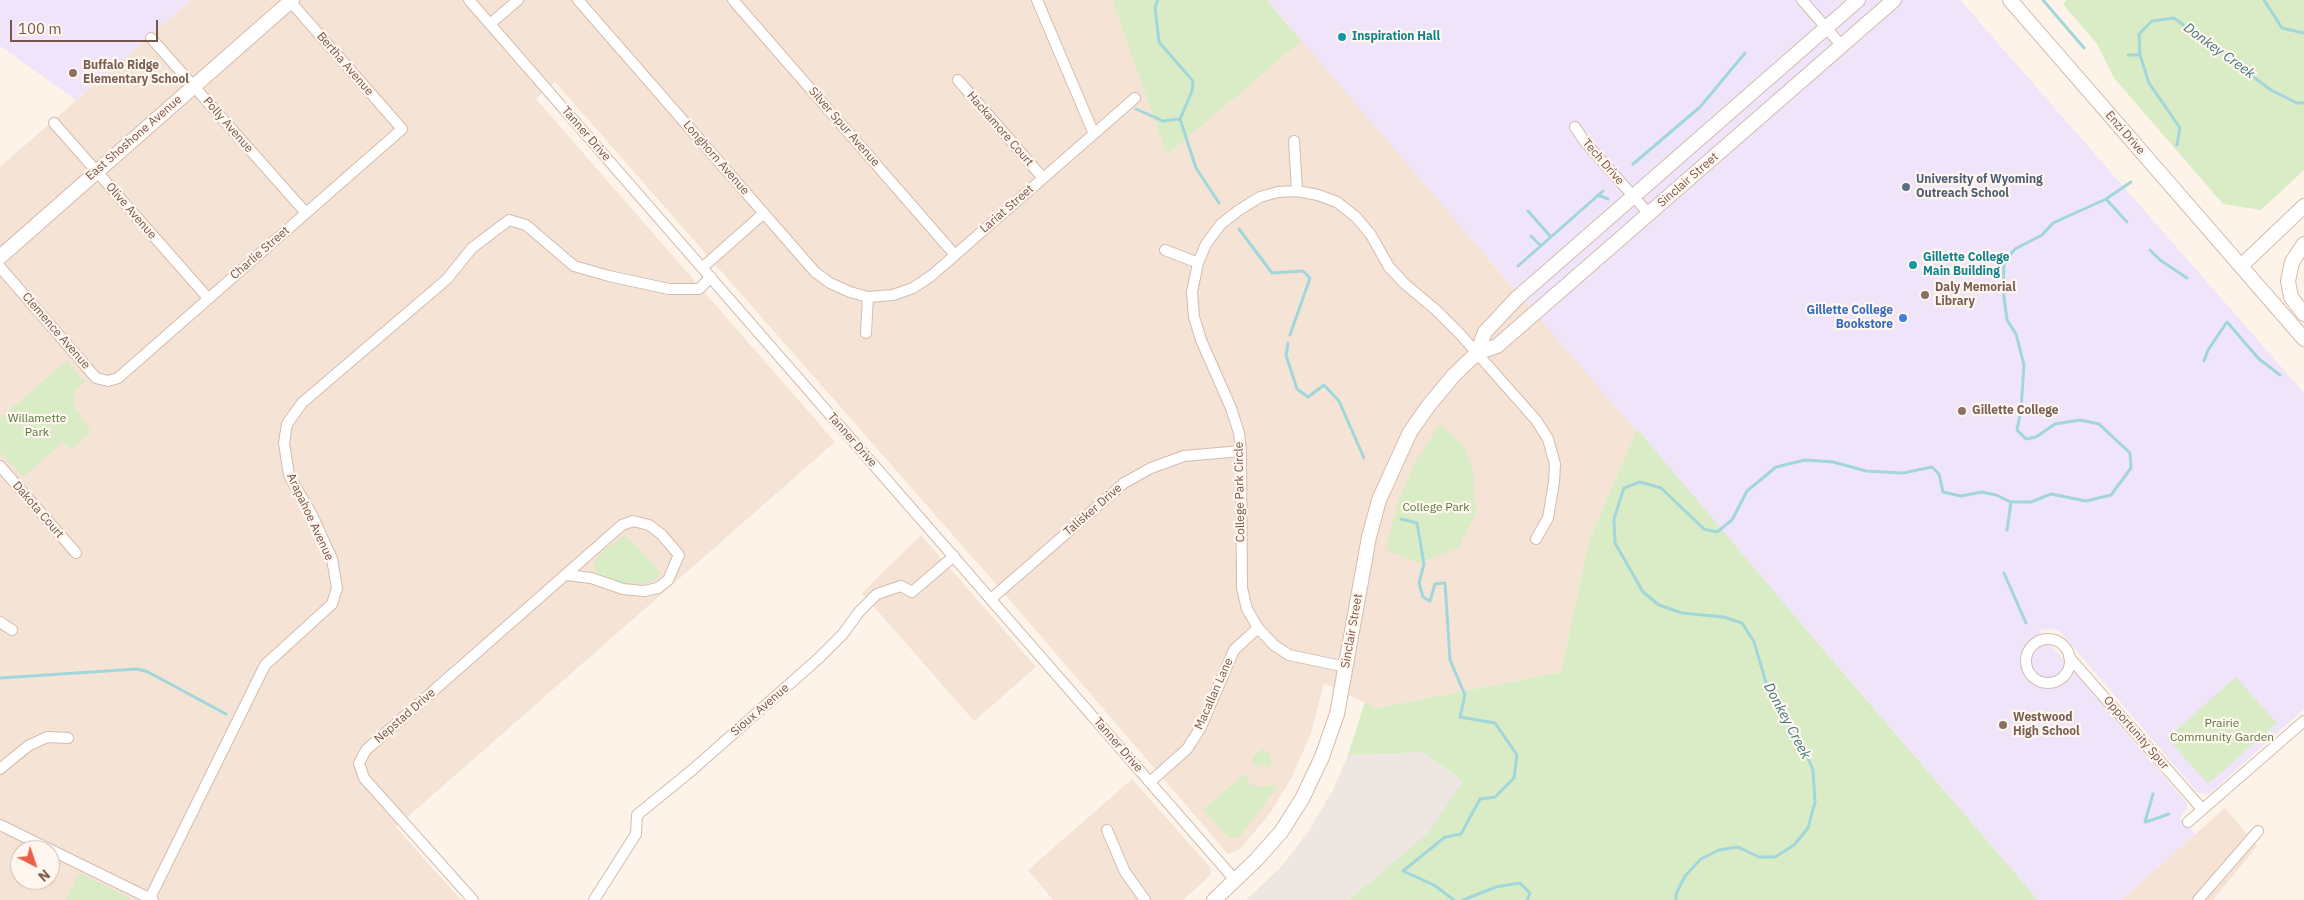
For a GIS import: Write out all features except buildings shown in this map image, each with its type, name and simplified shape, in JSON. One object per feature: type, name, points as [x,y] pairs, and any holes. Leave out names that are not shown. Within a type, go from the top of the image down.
[{"type":"street","name":"East Shoshone Avenue","points":[[0,257],[290,0]]},
{"type":"street","name":"Bertha Avenue","points":[[290,0],[402,128]]},
{"type":"street","name":"Tanner Drive","points":[[469,0],[1235,880]]},
{"type":"street","points":[[490,24],[518,0]]},
{"type":"street","name":"Longhorn Avenue","points":[[578,0],[815,272],[836,286],[868,297]]},
{"type":"street","name":"Silver Spur Avenue","points":[[733,0],[955,255]]},
{"type":"street","points":[[1036,0],[1094,134]]},
{"type":"street","points":[[1802,0],[1842,46]]},
{"type":"street","name":"Sinclair Street","points":[[1477,353],[1484,332],[1517,298],[1858,0]]},
{"type":"street","name":"Sinclair Street","points":[[1214,900],[1256,860],[1280,832],[1302,799],[1322,757],[1337,714],[1368,537],[1379,500],[1415,425],[1429,405],[1454,375],[1477,353],[1497,346],[1894,0]]},
{"type":"street","name":"Enzi Drive","points":[[2010,0],[2304,340]]},
{"type":"street","name":"Polly Avenue","points":[[151,38],[306,213]]},
{"type":"street","name":"Hackamore Court","points":[[958,80],[1043,178]]},
{"type":"street","name":"Lariat Street","points":[[868,297],[893,295],[913,288],[955,255],[1135,98]]},
{"type":"street","name":"Olive Avenue","points":[[54,123],[208,298]]},
{"type":"street","name":"Tech Drive","points":[[1574,127],[1649,214]]},
{"type":"street","name":"Charlie Street","points":[[118,378],[402,128]]},
{"type":"street","points":[[1294,141],[1297,191]]},
{"type":"street","name":"College Park Circle","points":[[1346,668],[1289,655],[1274,645],[1258,628],[1247,609],[1242,588],[1241,451],[1239,432],[1231,408],[1201,340],[1194,317],[1192,292],[1198,263],[1211,238],[1222,224],[1239,210],[1260,198],[1297,191],[1318,195],[1337,202],[1356,216],[1371,235],[1389,267],[1405,284],[1436,310],[1477,353],[1536,420],[1548,438],[1555,464],[1554,482],[1548,518],[1536,539]]},
{"type":"street","points":[[2241,266],[2304,206]]},
{"type":"street","points":[[703,268],[764,213]]},
{"type":"street","name":"Arapahoe Avenue","points":[[151,899],[265,665],[332,604],[337,588],[332,559],[313,517],[289,475],[284,442],[287,424],[302,403],[447,279],[472,248],[509,220],[526,225],[574,266],[609,276],[669,289],[698,288],[711,277]]},
{"type":"street","points":[[2304,244],[2292,262],[2288,281],[2291,297],[2304,314]]},
{"type":"street","points":[[1165,250],[1198,263]]},
{"type":"street","name":"Clemence Avenue","points":[[0,267],[96,378],[108,381],[118,378]]},
{"type":"street","points":[[866,333],[868,297]]},
{"type":"street","name":"Talisker Drive","points":[[991,599],[1124,483],[1151,468],[1184,456],[1241,451]]},
{"type":"street","name":"Dakota Court","points":[[0,466],[76,553]]},
{"type":"street","name":"Nepstad Drive","points":[[473,900],[364,778],[359,763],[366,750],[622,525],[633,521],[649,525],[679,555],[668,580],[658,588],[644,591],[624,589],[591,578],[567,575]]},
{"type":"street","name":"Sioux Avenue","points":[[594,900],[636,834],[637,815],[691,771],[819,658],[843,634],[859,612],[877,594],[901,586],[912,592],[954,556]]},
{"type":"street","points":[[0,622],[12,630]]},
{"type":"street","name":"Macallan Lane","points":[[1150,782],[1187,749],[1201,727],[1234,650],[1258,628]]},
{"type":"street","name":"Opportunity Spur","points":[[2069,657],[2067,671],[2056,681],[2042,682],[2035,679],[2027,667],[2027,653],[2031,647],[2043,640],[2056,641],[2067,650],[2069,657],[2202,809]]},
{"type":"street","points":[[2188,822],[2304,721]]},
{"type":"street","points":[[0,768],[28,746],[47,737],[68,738]]},
{"type":"street","points":[[0,825],[151,899]]},
{"type":"street","points":[[1107,830],[1125,872],[1145,900]]},
{"type":"street","points":[[2198,900],[2258,831]]},
{"type":"shaded area","name":"Buffalo Ridge Elementary School","points":[[0,0],[191,0],[76,100],[0,46]]},
{"type":"shaded area","points":[[191,0],[1112,0],[1167,154],[1316,0],[1490,261],[1637,429],[1589,541],[1561,672],[1376,708],[1324,683],[1311,733],[1291,779],[1268,816],[1240,849],[1228,854],[1010,600],[555,82],[536,99],[835,442],[396,827],[461,900],[0,900],[0,167]]},
{"type":"shaded area","name":"Gillette College","points":[[1267,0],[1960,0],[2304,393],[2304,709],[2209,794],[2198,793],[2058,629],[2038,630],[2186,802],[2187,808],[2180,818],[2195,834],[2121,900],[2038,900]]},
{"type":"shaded area","points":[[921,535],[1036,667],[974,721],[862,593]]},
{"type":"shaded area","points":[[1423,752],[1463,781],[1430,832],[1349,900],[1246,900],[1282,866],[1308,832],[1333,790],[1348,755]]},
{"type":"shaded area","points":[[1132,779],[1210,867],[1211,875],[1183,900],[1053,900],[1028,870]]},
{"type":"shaded area","points":[[2225,808],[2257,846],[2213,900],[2121,900]]},
{"type":"green space","points":[[1112,0],[1267,0],[1301,41],[1167,155]]},
{"type":"green space","points":[[2067,0],[2304,0],[2304,170],[2261,210],[2223,204],[2114,78],[2097,44],[2063,4]]},
{"type":"green space","name":"Willamette Park","points":[[67,360],[85,382],[74,392],[73,404],[91,432],[71,450],[63,442],[23,477],[0,452],[0,418]]},
{"type":"green space","name":"College Park","points":[[1440,424],[1462,444],[1473,469],[1475,508],[1477,511],[1458,548],[1420,563],[1386,550],[1398,502],[1415,462]]},
{"type":"green space","points":[[1637,429],[2038,900],[1349,900],[1429,832],[1463,781],[1423,752],[1348,755],[1365,702],[1376,708],[1561,672],[1589,541]]},
{"type":"green space","points":[[625,535],[660,571],[659,577],[648,584],[613,581],[596,574],[594,562],[603,551]]},
{"type":"green space","name":"Prairie Community Garden","points":[[2236,677],[2277,723],[2208,784],[2167,738]]},
{"type":"green space","points":[[1263,749],[1270,753],[1272,763],[1268,767],[1262,764],[1257,767],[1252,761],[1254,755]]},
{"type":"green space","points":[[1245,773],[1250,783],[1258,787],[1268,786],[1273,783],[1277,787],[1239,838],[1228,837],[1203,810]]},
{"type":"green space","points":[[79,873],[104,885],[133,900],[66,900]]},
{"type":"waterway","points":[[1158,0],[1155,7],[1159,42],[1193,81],[1192,91],[1180,119],[1196,168],[1219,203]]},
{"type":"waterway","points":[[2043,0],[2084,48]]},
{"type":"waterway","name":"Donkey Creek","points":[[2264,0],[2282,28],[2304,33]]},
{"type":"waterway","name":"Donkey Creek","points":[[2177,145],[2180,128],[2149,83],[2140,55],[2139,34],[2152,21],[2174,18],[2271,90],[2297,103],[2304,103]]},
{"type":"waterway","points":[[1633,164],[1700,107],[1745,53]]},
{"type":"waterway","points":[[2128,55],[2140,55]]},
{"type":"waterway","points":[[1136,109],[1163,121],[1180,119]]},
{"type":"waterway","name":"Donkey Creek","points":[[1676,900],[1676,894],[1685,876],[1701,859],[1719,850],[1738,847],[1759,857],[1775,857],[1794,845],[1808,828],[1815,802],[1813,770],[1804,749],[1768,689],[1754,642],[1742,623],[1724,617],[1682,613],[1659,605],[1643,592],[1615,543],[1614,519],[1624,488],[1640,482],[1661,488],[1704,529],[1717,532],[1732,520],[1747,491],[1776,467],[1805,460],[1833,462],[1866,471],[1903,473],[1932,467],[1939,474],[1943,492],[1961,496],[1982,492],[1996,495],[2011,502],[2031,502],[2051,494],[2086,501],[2111,495],[2131,468],[2130,453],[2099,424],[2080,420],[2055,424],[2036,437],[2026,439],[2017,430],[2021,410],[2024,365],[2016,334],[2007,320],[2003,289],[2004,262],[2015,249],[2042,235],[2053,223],[2106,199],[2131,182]]},
{"type":"waterway","points":[[1518,266],[1603,191]]},
{"type":"waterway","points":[[1598,195],[1608,199]]},
{"type":"waterway","points":[[2106,199],[2127,222]]},
{"type":"waterway","points":[[1528,211],[1551,237]]},
{"type":"waterway","points":[[1239,229],[1272,273],[1303,271],[1310,278],[1290,335]]},
{"type":"waterway","points":[[1531,236],[1541,246]]},
{"type":"waterway","points":[[2150,250],[2160,260],[2187,278]]},
{"type":"waterway","points":[[2204,361],[2208,350],[2227,322],[2259,359],[2280,375]]},
{"type":"waterway","points":[[1288,343],[1286,355],[1297,389],[1308,397],[1324,385],[1339,401],[1364,458]]},
{"type":"waterway","points":[[2007,530],[2011,502]]},
{"type":"waterway","points":[[1401,519],[1417,523],[1424,564],[1419,583],[1423,597],[1430,601],[1435,584],[1445,583],[1450,660],[1465,695],[1460,717],[1495,723],[1517,755],[1514,778],[1495,797],[1480,799],[1461,834],[1445,837],[1403,871],[1434,885],[1454,900]]},
{"type":"waterway","points":[[2004,573],[2026,623]]},
{"type":"waterway","points":[[0,678],[137,669],[148,672],[226,714]]},
{"type":"waterway","points":[[2145,822],[2153,794]]},
{"type":"waterway","points":[[2146,822],[2169,814]]},
{"type":"waterway","points":[[1463,900],[1496,887],[1520,883],[1530,893],[1527,900]]},
{"type":"place","name":"Inspiration Hall","points":[[1342,37]]},
{"type":"place","name":"Buffalo Ridge Elementary School","points":[[73,73]]},
{"type":"place","name":"University of Wyoming Outreach School","points":[[1906,187]]},
{"type":"place","name":"Gillette College Main Building","points":[[1913,265]]},
{"type":"place","name":"Daly Memorial Library","points":[[1925,295]]},
{"type":"place","name":"Gillette College Bookstore","points":[[1903,318]]},
{"type":"place","name":"Gillette College","points":[[1962,411]]},
{"type":"place","name":"Westwood High School","points":[[2003,725]]}]
